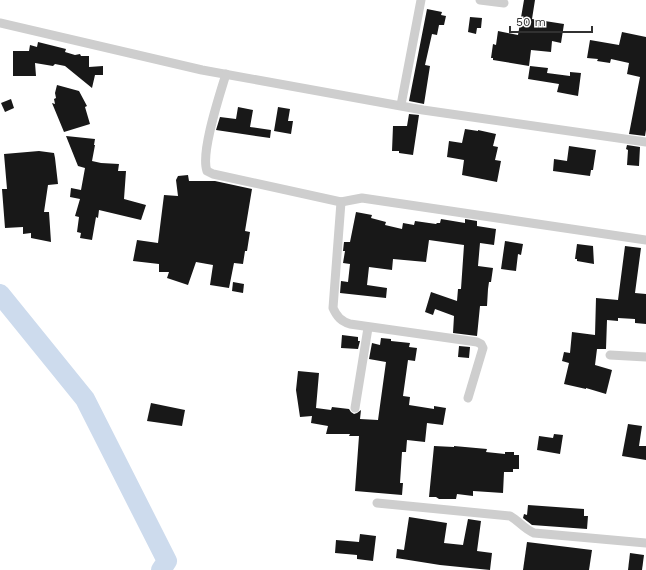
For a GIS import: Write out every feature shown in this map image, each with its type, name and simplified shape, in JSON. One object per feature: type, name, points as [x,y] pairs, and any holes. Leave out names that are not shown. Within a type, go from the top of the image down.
[{"type":"street","points":[[401,105],[421,0]]},
{"type":"street","points":[[480,0],[504,3]]},
{"type":"street","points":[[0,23],[226,74],[423,110],[646,142]]},
{"type":"street","points":[[226,74],[210,133],[205,164],[207,171],[213,174],[341,202],[362,198],[646,240]]},
{"type":"street","points":[[341,202],[333,308],[337,316],[342,322],[368,328],[477,342],[481,344],[483,348],[468,398]]},
{"type":"street","points":[[355,408],[368,328]]},
{"type":"street","points":[[610,355],[646,357]]},
{"type":"street","points":[[378,503],[510,516],[516,519],[527,530],[534,532],[646,543]]},
{"type":"building","points":[[524,0],[535,0],[532,19],[564,24],[561,43],[552,41],[551,52],[531,50],[529,66],[493,60],[493,58],[491,58],[493,44],[496,45],[498,31],[518,35]]},
{"type":"building","points":[[427,9],[442,12],[441,15],[446,16],[444,25],[439,25],[437,35],[432,34],[425,65],[430,66],[424,104],[409,101]]},
{"type":"building","points":[[470,17],[482,18],[481,28],[477,28],[476,34],[468,32]]},
{"type":"building","points":[[622,32],[646,37],[645,136],[629,134],[640,77],[627,74],[629,63],[611,59],[610,63],[597,61],[598,59],[587,58],[590,40],[619,45]]},
{"type":"building","points":[[38,42],[66,49],[65,52],[75,55],[80,54],[81,56],[89,56],[89,67],[103,66],[103,75],[95,75],[92,88],[65,66],[55,64],[53,66],[35,63],[36,76],[13,76],[13,51],[29,51],[30,45],[37,47]]},
{"type":"building","points":[[530,66],[548,68],[547,73],[570,76],[570,72],[581,73],[578,96],[557,92],[559,84],[528,79]]},
{"type":"building","points":[[57,85],[79,91],[87,106],[85,107],[90,124],[64,132],[52,103],[55,104],[54,99],[56,98],[55,93]]},
{"type":"building","points":[[11,99],[14,108],[5,112],[1,103]]},
{"type":"building","points":[[238,107],[253,110],[250,127],[271,130],[270,138],[216,130],[220,117],[236,119]]},
{"type":"building","points":[[278,107],[290,109],[288,121],[293,121],[291,134],[274,131]]},
{"type":"building","points":[[409,114],[419,115],[413,155],[399,153],[399,151],[392,151],[393,126],[407,126]]},
{"type":"building","points":[[465,129],[496,134],[493,146],[498,147],[495,160],[501,161],[497,182],[462,175],[464,160],[447,157],[449,141],[462,143]]},
{"type":"building","points":[[66,136],[95,139],[92,161],[119,164],[118,171],[126,171],[124,199],[146,205],[141,220],[99,210],[98,218],[96,217],[92,240],[80,238],[81,233],[77,232],[79,217],[75,216],[80,199],[70,197],[71,188],[81,190],[85,168],[78,166]]},
{"type":"building","points":[[627,145],[640,147],[639,166],[627,165]]},
{"type":"building","points":[[569,146],[596,150],[593,170],[591,170],[590,176],[553,171],[554,159],[567,161]]},
{"type":"building","points":[[39,151],[54,153],[55,158],[58,184],[48,185],[44,212],[49,212],[51,242],[31,238],[31,233],[23,234],[23,227],[5,228],[2,189],[7,189],[4,154]]},
{"type":"building","points":[[188,175],[189,181],[215,181],[252,189],[245,231],[250,232],[247,251],[245,251],[243,264],[234,263],[229,288],[210,285],[213,265],[196,262],[188,285],[167,278],[169,272],[159,272],[159,264],[133,261],[137,240],[158,243],[164,195],[178,196],[176,180],[178,176]]},
{"type":"building","points":[[356,212],[372,215],[371,218],[386,222],[385,225],[402,229],[403,223],[414,225],[415,221],[436,224],[440,223],[441,219],[465,223],[465,219],[477,221],[477,226],[496,229],[494,245],[480,243],[478,266],[493,268],[491,282],[489,282],[487,306],[480,306],[477,336],[453,333],[454,316],[435,309],[433,315],[425,312],[431,292],[457,301],[458,289],[461,289],[464,245],[429,240],[426,262],[393,259],[392,270],[369,267],[367,285],[387,288],[386,298],[340,293],[341,281],[348,282],[350,264],[343,263],[345,251],[343,251],[344,242],[350,242]]},
{"type":"building","points":[[505,241],[523,244],[521,255],[518,254],[516,271],[501,269]]},
{"type":"building","points":[[577,244],[593,246],[594,264],[577,261],[577,259],[575,259]]},
{"type":"building","points":[[625,246],[641,248],[635,293],[646,294],[646,324],[635,323],[635,319],[618,318],[618,321],[607,320],[606,349],[597,349],[595,365],[612,370],[606,394],[586,388],[564,384],[569,363],[562,361],[564,352],[570,353],[572,332],[595,335],[596,298],[618,300]]},
{"type":"building","points":[[233,282],[244,284],[243,293],[232,291]]},
{"type":"building","points":[[342,335],[358,337],[358,341],[360,341],[358,349],[341,348]]},
{"type":"building","points":[[381,338],[391,339],[391,341],[410,343],[409,347],[417,348],[415,361],[408,360],[403,396],[410,397],[409,405],[434,409],[434,406],[446,408],[443,425],[427,423],[425,442],[407,440],[406,452],[402,452],[400,483],[403,483],[402,495],[355,491],[359,436],[349,436],[350,434],[326,434],[328,426],[311,423],[312,416],[300,417],[296,390],[298,371],[319,373],[316,408],[331,410],[332,407],[349,409],[354,414],[361,410],[360,419],[378,420],[386,362],[369,359],[372,343],[380,345]]},
{"type":"building","points":[[459,346],[470,347],[469,358],[458,357]]},
{"type":"building","points":[[151,403],[185,410],[182,426],[147,421]]},
{"type":"building","points":[[628,424],[642,426],[639,446],[646,446],[646,460],[622,456]]},
{"type":"building","points":[[554,434],[563,435],[560,454],[537,450],[539,436],[553,438]]},
{"type":"building","points":[[434,446],[487,449],[486,452],[505,454],[505,452],[514,452],[514,455],[519,455],[519,469],[513,469],[513,472],[504,472],[503,493],[473,491],[473,496],[457,494],[456,499],[439,499],[436,497],[429,497]]},
{"type":"building","points":[[528,505],[584,509],[584,516],[588,516],[587,529],[532,525],[523,518],[524,514],[527,515]]},
{"type":"building","points":[[409,517],[447,523],[444,543],[463,545],[468,519],[481,521],[477,551],[492,553],[490,570],[440,565],[396,558],[397,549],[404,550]]},
{"type":"building","points":[[360,534],[376,536],[373,561],[357,559],[357,555],[335,553],[336,540],[359,542]]},
{"type":"building","points":[[527,542],[592,550],[589,570],[523,570]]},
{"type":"building","points":[[630,553],[644,555],[642,570],[628,570]]},
{"type":"waterway","points":[[0,294],[85,399],[167,561],[161,570]]}]
